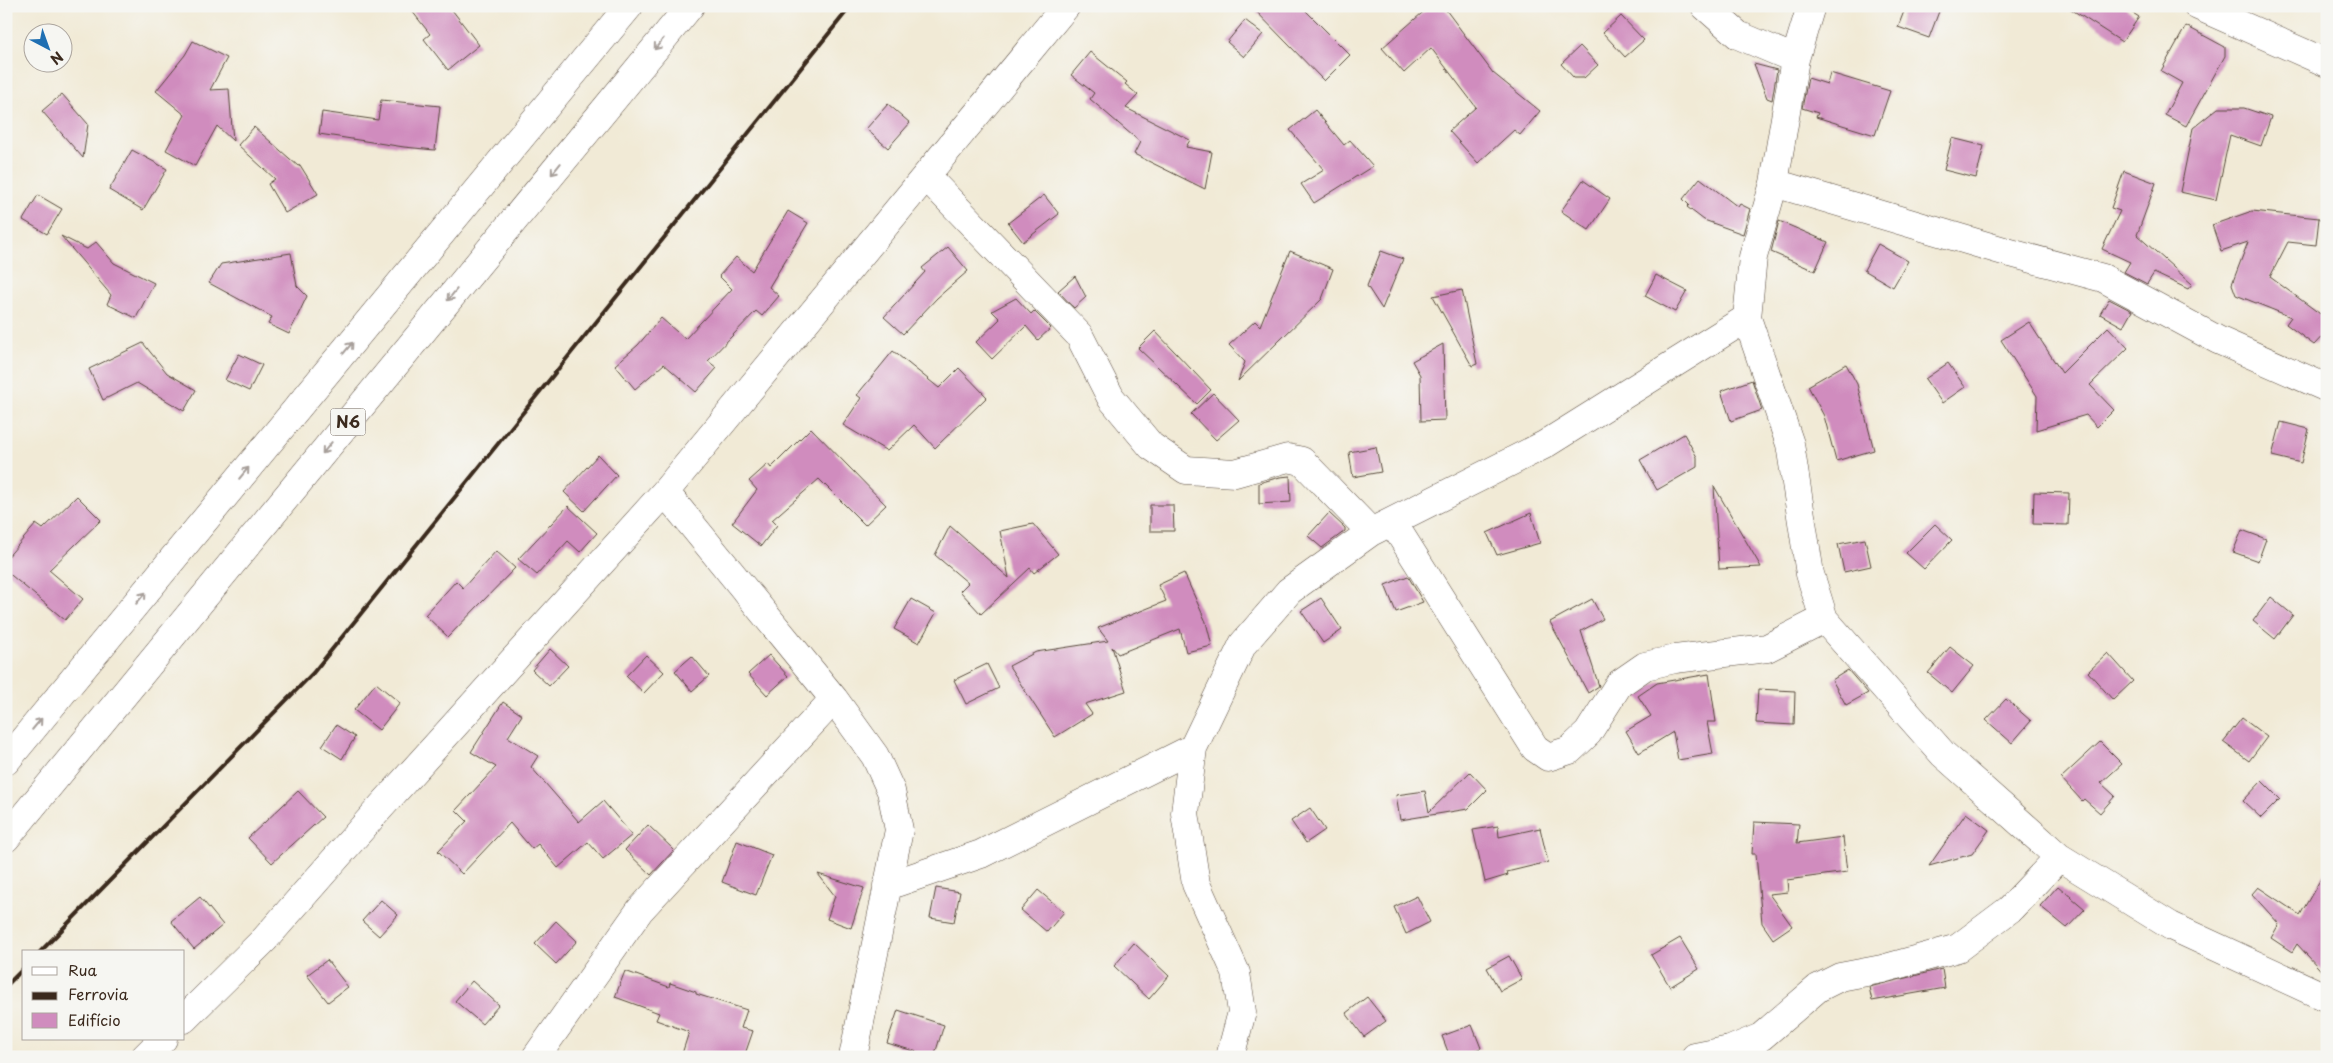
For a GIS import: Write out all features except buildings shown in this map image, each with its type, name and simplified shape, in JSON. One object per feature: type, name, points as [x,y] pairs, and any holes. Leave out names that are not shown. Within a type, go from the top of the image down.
[{"type":"main road","name":"N6","points":[[6,761],[629,6]]},
{"type":"main road","name":"N6","points":[[6,838],[690,6]]},
{"type":"main road","points":[[185,1018],[265,940],[379,809],[665,492],[1066,6]]},
{"type":"main road","points":[[1705,6],[1738,35],[1795,59]]},
{"type":"main road","points":[[1811,6],[1795,59],[1774,183],[1753,257],[1747,318],[1790,444],[1810,574],[1824,619],[1942,754],[2059,857],[2171,926],[2327,998]]},
{"type":"main road","points":[[2198,6],[2327,63]]},
{"type":"main road","points":[[926,176],[1079,335],[1111,398],[1152,446],[1186,470],[1235,473],[1288,458],[1302,461],[1382,527],[1535,748],[1548,757],[1570,750],[1588,733],[1620,684],[1645,666],[1675,659],[1767,648],[1824,619]]},
{"type":"main road","points":[[1774,183],[2007,252],[2103,278],[2218,340],[2327,388]]},
{"type":"main road","points":[[1230,1057],[1242,1012],[1236,973],[1196,884],[1185,813],[1193,748],[1243,644],[1289,591],[1382,527],[1544,445],[1747,318]]},
{"type":"main road","points":[[665,492],[834,699],[875,756],[891,791],[899,830],[853,1057]]},
{"type":"main road","points":[[536,1057],[640,910],[834,699]]},
{"type":"main road","points":[[887,886],[981,854],[1193,748]]},
{"type":"main road","points":[[1695,1057],[1730,1050],[1761,1037],[1818,988],[1840,977],[1882,969],[1958,948],[2010,909],[2059,857]]},
{"type":"main road","points":[[146,1057],[162,1040]]},
{"type":"railway","points":[[42,950],[313,673],[851,6]]},
{"type":"railway","points":[[6,986],[22,970]]}]
